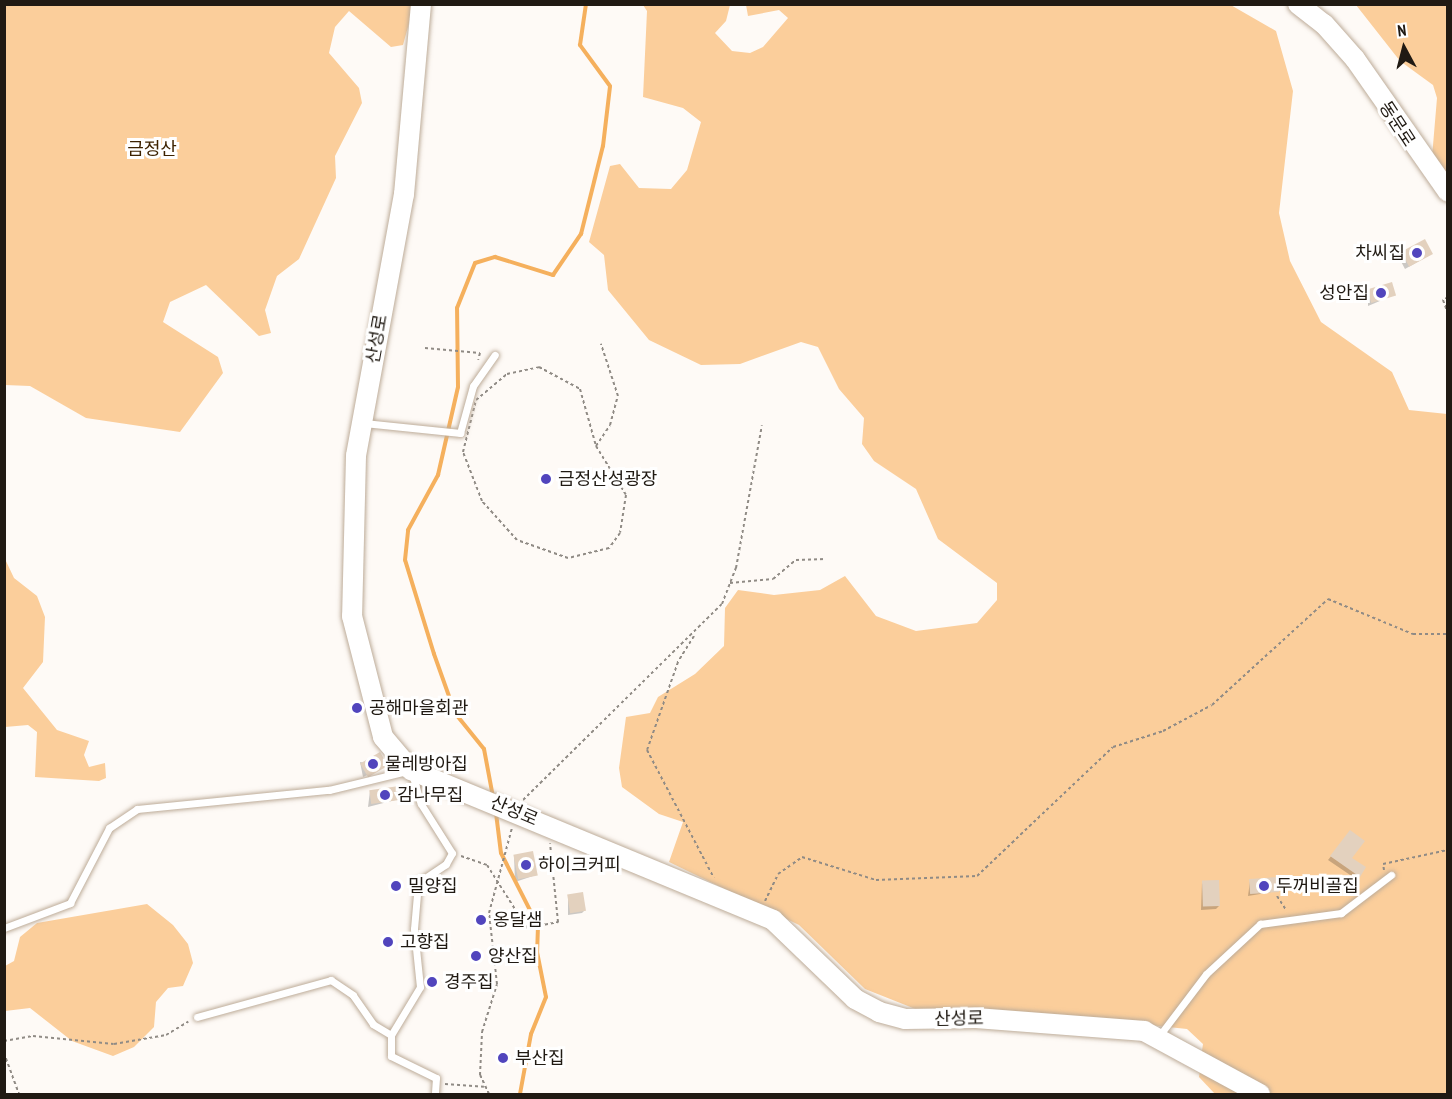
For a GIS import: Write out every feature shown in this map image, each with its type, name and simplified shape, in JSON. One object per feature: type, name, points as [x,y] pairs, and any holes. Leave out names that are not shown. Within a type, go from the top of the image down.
[{"type":"main road","name":"산성로","points":[[421,4],[404,194],[356,456],[352,616],[383,736],[411,770],[498,804],[759,915],[795,936],[855,999],[891,1016],[1127,1027],[1159,1036],[1260,1095]]},
{"type":"main road","name":"동문로","points":[[1298,4],[1355,59],[1448,192]]},
{"type":"lane","points":[[362,422],[460,433],[473,386],[495,355]]},
{"type":"lane","points":[[4,928],[70,903],[109,828],[137,809],[328,790],[411,770],[421,804],[452,853],[446,864],[418,883],[414,929],[420,987],[391,1035],[392,1056],[436,1083],[435,1095]]},
{"type":"lane","points":[[1159,1036],[1206,974],[1260,924],[1341,913],[1391,875]]},
{"type":"lane","points":[[197,1017],[331,980],[353,994],[373,1024],[391,1035]]},
{"type":"path","points":[[1448,297],[1443,300],[1448,314]]},
{"type":"path","points":[[596,446],[610,425],[618,396],[601,344]]},
{"type":"path","points":[[425,348],[466,351]]},
{"type":"path","points":[[539,368],[580,389],[596,446],[626,495],[620,533],[609,548],[568,558],[517,540],[482,501],[463,452],[476,400],[507,374],[539,368]]},
{"type":"path","points":[[498,804],[696,633],[722,604],[730,583],[762,425]]},
{"type":"path","points":[[730,583],[772,579],[796,560],[826,560]]},
{"type":"path","points":[[759,915],[778,874],[802,857],[876,880],[977,876],[1113,747],[1163,731],[1212,705],[1328,599],[1413,634],[1448,634]]},
{"type":"path","points":[[696,633],[678,662],[647,750],[727,901]]},
{"type":"path","points":[[452,853],[487,865],[500,888],[530,928],[558,922],[548,826]]},
{"type":"path","points":[[489,1095],[480,1075],[482,1032],[497,984],[489,913],[500,888],[505,846]]},
{"type":"path","points":[[1391,875],[1383,864],[1448,850]]},
{"type":"path","points":[[1277,896],[1292,921]]},
{"type":"path","points":[[4,1041],[33,1036],[114,1044],[166,1035],[197,1017]]},
{"type":"path","points":[[4,1053],[19,1095]]},
{"type":"path","points":[[436,1083],[485,1086]]},
{"type":"green space","points":[[1229,4],[1276,31],[1293,91],[1279,213],[1290,261],[1321,322],[1392,372],[1409,410],[1447,414],[1447,1094],[1270,1094],[1250,1089],[1201,1057],[1203,1044],[1187,1029],[1036,1013],[928,1014],[865,989],[799,925],[669,862],[683,822],[659,814],[622,787],[619,768],[626,717],[650,713],[658,697],[695,674],[724,646],[725,608],[738,590],[774,595],[820,590],[845,576],[876,616],[916,631],[977,623],[997,600],[997,583],[938,539],[916,489],[874,461],[862,444],[864,418],[839,389],[818,347],[801,342],[740,364],[701,365],[649,340],[608,290],[604,255],[589,242],[610,166],[620,164],[639,188],[671,189],[687,170],[701,122],[683,108],[643,97],[647,11],[643,5],[730,5],[726,21],[715,33],[732,51],[750,53],[763,47],[788,18],[779,10],[748,16],[746,5]]},
{"type":"green space","name":"금정산","points":[[5,5],[414,5],[403,45],[391,47],[349,11],[335,27],[329,53],[359,88],[362,103],[335,156],[336,178],[299,259],[277,276],[265,310],[271,333],[259,336],[206,285],[170,302],[163,322],[218,357],[223,373],[180,432],[86,418],[30,386],[5,385]]},
{"type":"green space","points":[[1356,5],[1447,5],[1447,176],[1432,157],[1437,98],[1433,85],[1400,61]]},
{"type":"green space","points":[[5,559],[14,578],[37,596],[45,617],[43,662],[23,688],[57,730],[89,741],[84,755],[89,767],[105,763],[106,778],[99,781],[35,777],[37,732],[28,725],[5,727]]},
{"type":"green space","points":[[147,904],[173,925],[188,944],[193,963],[183,986],[168,988],[156,1002],[154,1027],[134,1047],[113,1056],[72,1041],[30,1008],[5,1011],[5,966],[14,961],[20,937],[37,923]]},
{"type":"green space","points":[[1201,1063],[1251,1094],[1215,1094],[1199,1077]]},
{"type":"building","name":"차씨집","points":[[1425,239],[1433,254],[1409,267],[1401,252]]},
{"type":"building","name":"성안집","points":[[1392,282],[1396,295],[1371,303],[1367,290]]},
{"type":"building","name":"물레방아집","points":[[380,752],[388,766],[368,777],[360,764]]},
{"type":"building","name":"감나무집","points":[[399,786],[401,800],[371,804],[369,790]]},
{"type":"building","points":[[1350,830],[1365,841],[1352,858],[1366,867],[1360,877],[1330,856]]},
{"type":"building","name":"하이크커피","points":[[533,851],[538,876],[518,879],[513,855]]},
{"type":"building","name":"두꺼비골집","points":[[1278,877],[1279,892],[1250,894],[1249,879]]},
{"type":"building","points":[[1219,880],[1220,906],[1203,907],[1202,881]]},
{"type":"building","points":[[583,892],[586,911],[570,913],[567,895]]},
{"type":"waterway","points":[[493,797],[484,749],[455,713],[434,654],[405,560],[408,530],[438,475],[458,387],[457,308],[475,263],[495,257],[553,275],[581,234],[603,146],[610,86],[580,45],[586,4]]},
{"type":"waterway","points":[[496,813],[501,853],[538,926],[537,952],[546,997],[531,1034],[520,1094]]},
{"type":"place","name":"차씨집","points":[[1417,253]]},
{"type":"place","name":"성안집","points":[[1381,293]]},
{"type":"place","name":"금정산성광장","points":[[546,479]]},
{"type":"place","name":"공해마을회관","points":[[357,708]]},
{"type":"place","name":"물레방아집","points":[[373,764]]},
{"type":"place","name":"감나무집","points":[[385,795]]},
{"type":"place","name":"하이크커피","points":[[526,865]]},
{"type":"place","name":"밀양집","points":[[396,886]]},
{"type":"place","name":"두꺼비골집","points":[[1264,886]]},
{"type":"place","name":"옹달샘","points":[[481,920]]},
{"type":"place","name":"고향집","points":[[388,942]]},
{"type":"place","name":"양산집","points":[[476,956]]},
{"type":"place","name":"경주집","points":[[432,982]]},
{"type":"place","name":"부산집","points":[[503,1058]]}]
